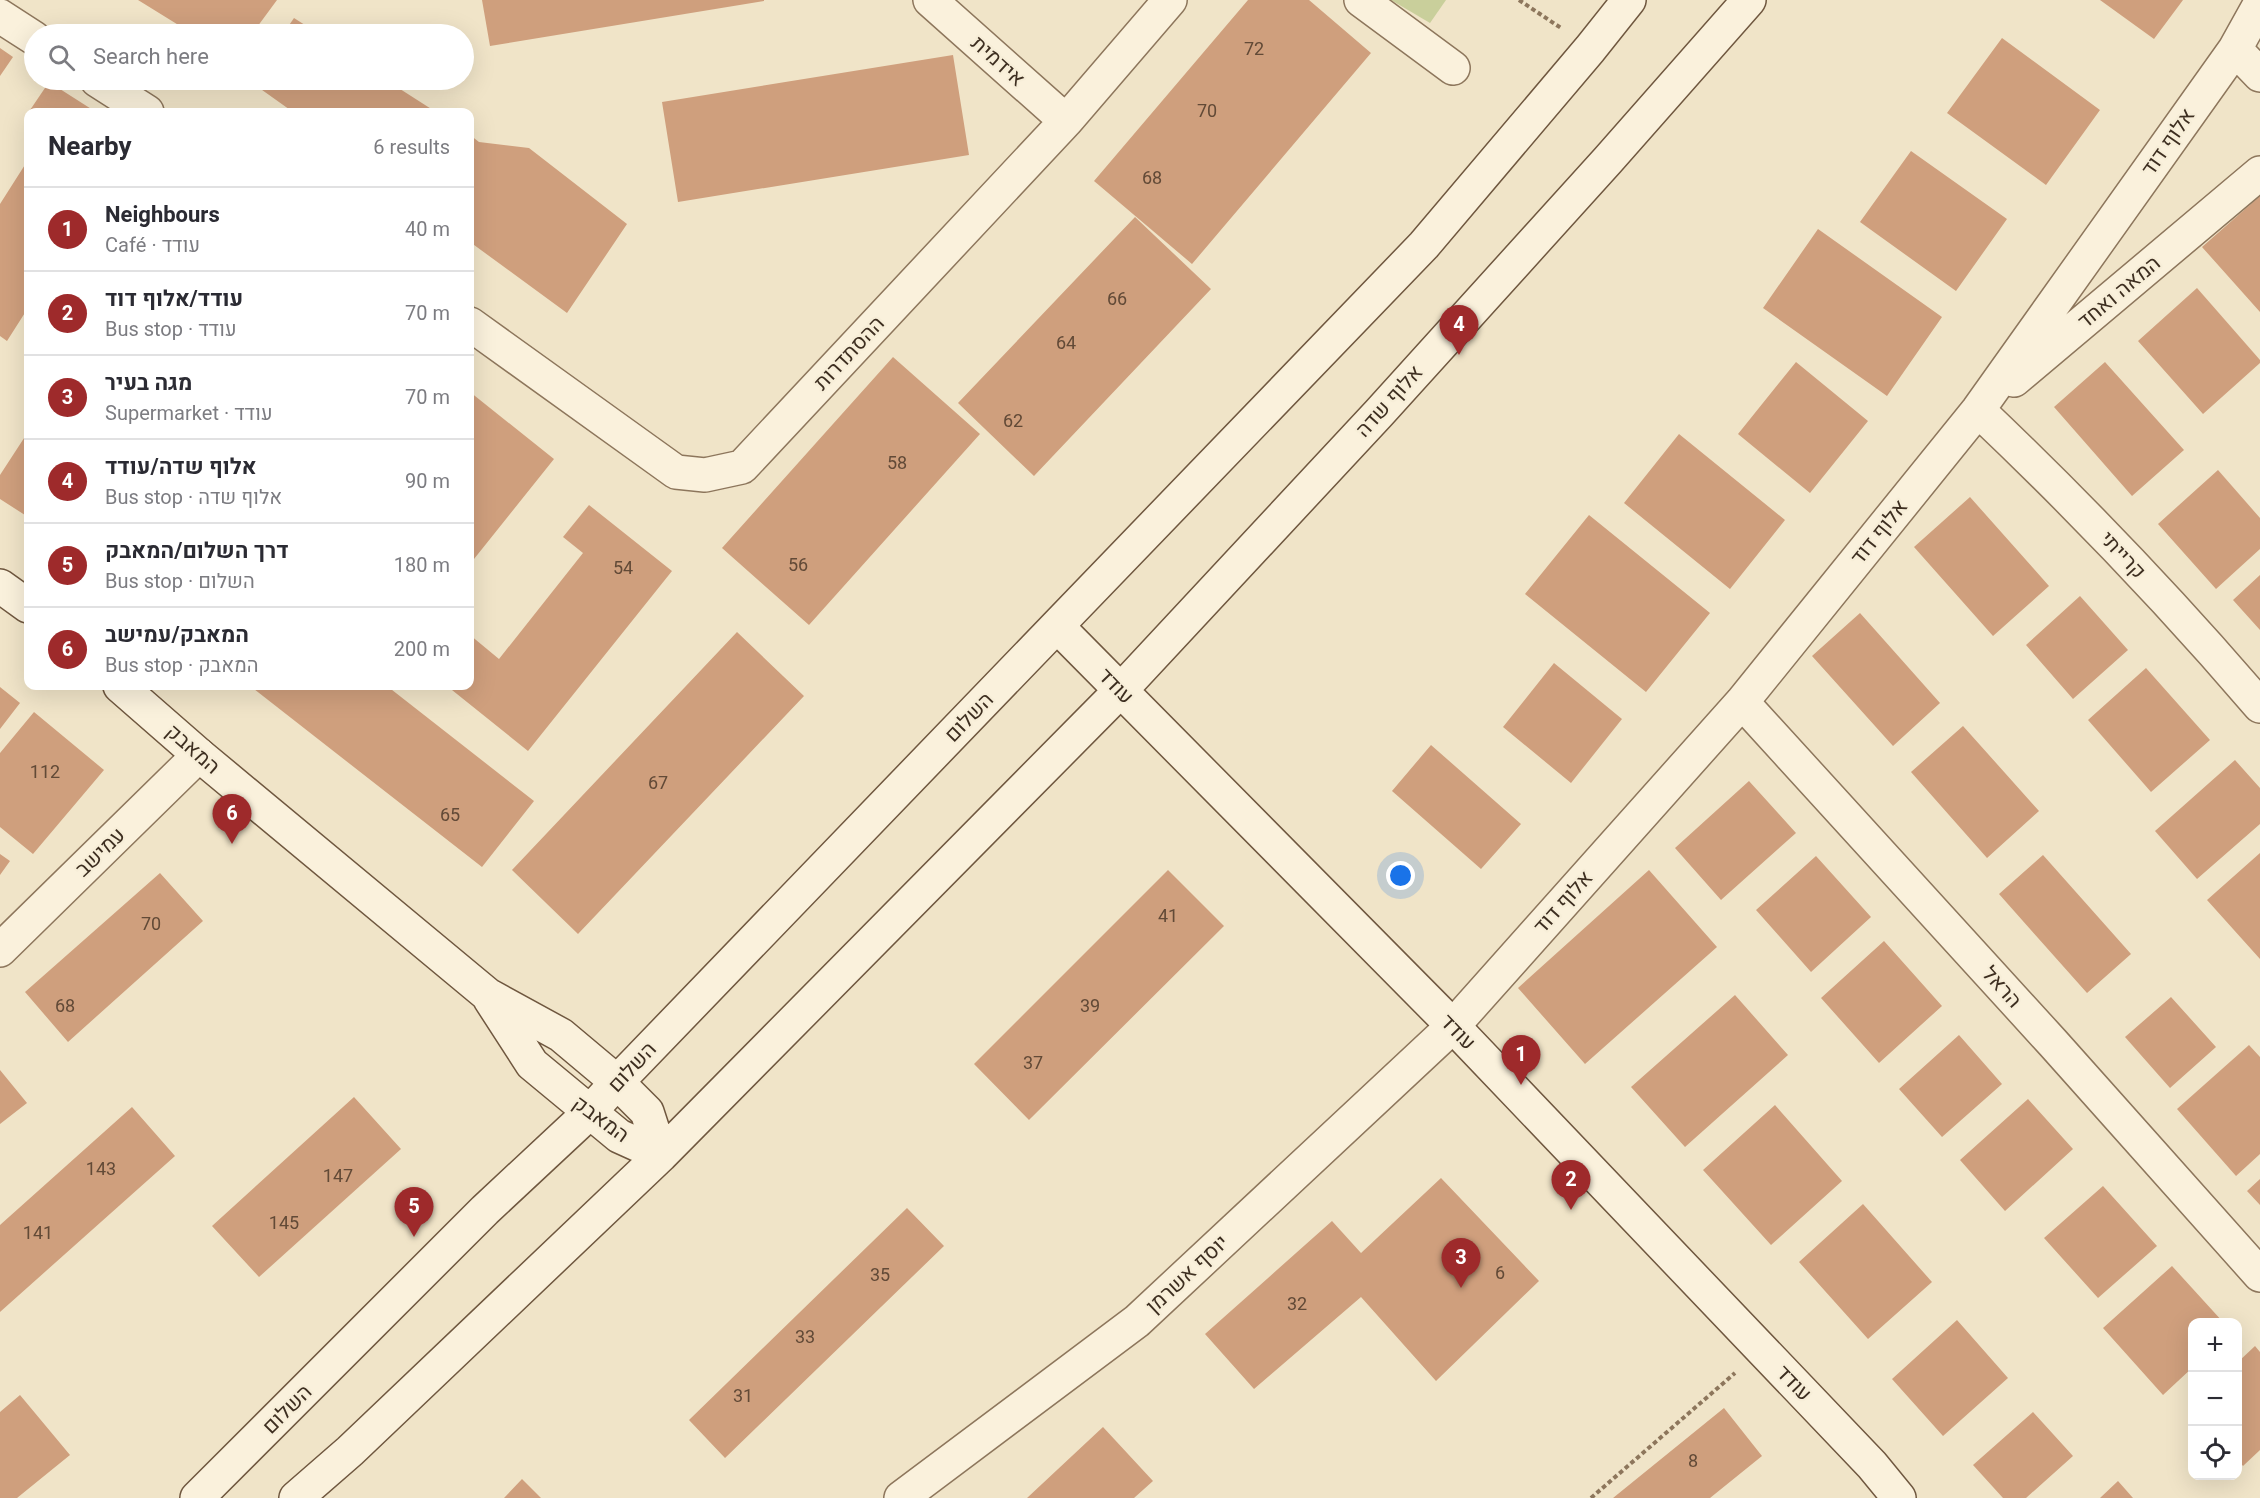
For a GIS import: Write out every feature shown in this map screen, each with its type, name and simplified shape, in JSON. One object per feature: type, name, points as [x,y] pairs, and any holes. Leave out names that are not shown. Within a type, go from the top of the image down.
[{"type":"street","name":"אידמית","points":[[930,0],[1066,121]]},
{"type":"street","name":"ההסתדרות","points":[[474,327],[676,471],[705,475],[742,467],[1066,121],[1170,0]]},
{"type":"street","points":[[1361,0],[1453,68]]},
{"type":"street","points":[[1057,626],[1424,245],[1629,0]]},
{"type":"street","name":"אלוף שדה","points":[[1121,690],[1379,413],[1749,0]]},
{"type":"street","name":"אלוף דוד","points":[[1453,1026],[1742,702],[1978,410],[2235,49],[2260,4]]},
{"type":"street","points":[[0,16],[24,32]]},
{"type":"street","points":[[2235,49],[2260,75]]},
{"type":"street","points":[[113,90],[141,108]]},
{"type":"street","name":"המאה ואחד","points":[[1978,410],[2260,173]]},
{"type":"street","name":"קרייתי","points":[[1978,410],[2058,486],[2208,645],[2260,706]]},
{"type":"street","points":[[0,586],[24,603]]},
{"type":"street","name":"עודד","points":[[1057,626],[1453,1026],[1872,1464],[1899,1498]]},
{"type":"street","name":"השלום","points":[[197,1498],[485,1210],[589,1113],[1057,626]]},
{"type":"street","name":"המאבק","points":[[125,690],[199,755],[488,995],[561,1035],[617,1082],[647,1112],[661,1155]]},
{"type":"street","points":[[296,1498],[350,1451],[661,1155],[1121,690]]},
{"type":"street","name":"הראל","points":[[1742,702],[2053,1043],[2260,1275]]},
{"type":"street","name":"עמישב","points":[[0,950],[199,755]]},
{"type":"street","name":"המאבק","points":[[488,995],[532,1064],[618,1136],[661,1155]]},
{"type":"street","name":"יוסף אשרמן","points":[[901,1498],[1137,1321],[1453,1026]]},
{"type":"path","points":[[1519,0],[1590,49]]},
{"type":"path","points":[[1591,1498],[1762,1350]]},
{"type":"green space","points":[[1391,0],[1446,0],[1430,23]]},
{"type":"building","points":[[138,0],[277,0],[259,24],[177,24]]},
{"type":"building","points":[[482,0],[764,0],[764,1],[490,46]]},
{"type":"building","points":[[1248,0],[1309,0],[1371,53],[1192,264],[1094,181]]},
{"type":"building","points":[[2100,0],[2183,0],[2154,39]]},
{"type":"building","points":[[294,18],[303,24],[290,24]]},
{"type":"building","points":[[2002,38],[2100,110],[2046,185],[1947,113]]},
{"type":"building","points":[[0,48],[13,57],[0,76]]},
{"type":"building","points":[[953,55],[969,155],[678,202],[662,102]]},
{"type":"building","points":[[44,90],[62,90],[90,108],[32,108]]},
{"type":"building","points":[[262,90],[402,90],[430,108],[287,108]]},
{"type":"building","points":[[474,138],[479,142],[529,148],[627,224],[567,313],[474,245]]},
{"type":"building","points":[[1911,151],[2007,219],[1956,291],[1860,222]]},
{"type":"building","points":[[24,166],[24,314],[7,341],[0,336],[0,204]]},
{"type":"building","points":[[2260,196],[2260,312],[2202,247]]},
{"type":"building","points":[[1135,217],[1211,289],[1034,476],[958,403]]},
{"type":"building","points":[[1818,229],[1942,317],[1887,396],[1763,308]]},
{"type":"building","points":[[2197,288],[2260,360],[2260,363],[2203,414],[2138,341]]},
{"type":"building","points":[[893,357],[980,434],[809,625],[722,548]]},
{"type":"building","points":[[1796,362],[1868,421],[1810,493],[1738,434]]},
{"type":"building","points":[[2105,362],[2184,450],[2132,496],[2054,407]]},
{"type":"building","points":[[474,395],[554,459],[474,559]]},
{"type":"building","points":[[1679,434],[1785,520],[1730,589],[1624,503]]},
{"type":"building","points":[[24,438],[24,514],[0,499],[0,475]]},
{"type":"building","points":[[2218,470],[2260,518],[2260,549],[2216,589],[2158,524]]},
{"type":"building","points":[[1970,497],[2049,586],[1993,636],[1914,547]]},
{"type":"building","points":[[589,505],[672,571],[528,751],[452,690],[474,690],[474,638],[499,659],[583,553],[563,537]]},
{"type":"building","points":[[1589,515],[1710,613],[1646,692],[1525,594]]},
{"type":"building","points":[[2260,575],[2260,630],[2233,600]]},
{"type":"building","points":[[2080,596],[2128,650],[2073,699],[2026,645]]},
{"type":"building","points":[[1860,613],[1940,703],[1893,746],[1812,656]]},
{"type":"building","points":[[737,632],[804,696],[578,934],[512,870]]},
{"type":"building","points":[[1554,663],[1622,719],[1571,783],[1503,727]]},
{"type":"building","points":[[2146,668],[2210,740],[2151,792],[2088,720]]},
{"type":"building","points":[[0,687],[20,703],[0,729]]},
{"type":"building","points":[[255,690],[392,690],[534,801],[482,867]]},
{"type":"building","points":[[34,712],[104,770],[33,854],[0,827],[0,753]]},
{"type":"building","points":[[1963,726],[2039,811],[1987,858],[1911,772]]},
{"type":"building","points":[[1431,745],[1521,824],[1481,869],[1392,791]]},
{"type":"building","points":[[2235,760],[2260,788],[2260,824],[2197,879],[2155,831]]},
{"type":"building","points":[[1749,781],[1796,833],[1721,900],[1675,848]]},
{"type":"building","points":[[2260,853],[2260,959],[2207,900]]},
{"type":"building","points":[[0,854],[10,861],[0,875]]},
{"type":"building","points":[[2043,855],[2131,954],[2087,993],[1999,894]]},
{"type":"building","points":[[1816,856],[1871,917],[1811,972],[1756,910]]},
{"type":"building","points":[[1168,870],[1224,926],[1029,1120],[974,1064]]},
{"type":"building","points":[[1649,870],[1717,947],[1585,1064],[1518,988]]},
{"type":"building","points":[[160,873],[203,921],[68,1042],[25,992]]},
{"type":"building","points":[[1884,941],[1942,1006],[1879,1063],[1821,998]]},
{"type":"building","points":[[1735,995],[1788,1055],[1685,1147],[1631,1087]]},
{"type":"building","points":[[2171,997],[2216,1047],[2170,1088],[2125,1037]]},
{"type":"building","points":[[1959,1035],[2002,1084],[1942,1137],[1899,1089]]},
{"type":"building","points":[[2249,1045],[2260,1057],[2260,1154],[2236,1176],[2177,1109]]},
{"type":"building","points":[[0,1070],[27,1103],[0,1124]]},
{"type":"building","points":[[354,1097],[401,1149],[259,1277],[212,1226]]},
{"type":"building","points":[[2028,1099],[2073,1149],[2005,1211],[1960,1160]]},
{"type":"building","points":[[1775,1105],[1842,1181],[1771,1245],[1703,1170]]},
{"type":"building","points":[[132,1107],[175,1156],[0,1312],[0,1225]]},
{"type":"building","points":[[1441,1178],[1539,1281],[1436,1381],[1361,1297],[1254,1389],[1205,1334],[1332,1221],[1361,1253]]},
{"type":"building","points":[[2260,1179],[2260,1205],[2247,1191]]},
{"type":"building","points":[[2103,1186],[2157,1246],[2098,1298],[2044,1238]]},
{"type":"building","points":[[1863,1204],[1932,1282],[1868,1339],[1799,1262]]},
{"type":"building","points":[[907,1208],[944,1246],[725,1458],[689,1420]]},
{"type":"building","points":[[2172,1266],[2219,1318],[2188,1318],[2188,1372],[2163,1395],[2103,1328]]},
{"type":"building","points":[[1957,1320],[2008,1378],[1943,1436],[1892,1379]]},
{"type":"building","points":[[2255,1346],[2260,1352],[2260,1450],[2243,1466],[2242,1465],[2242,1358]]},
{"type":"building","points":[[20,1395],[70,1455],[17,1498],[0,1498],[0,1412]]},
{"type":"building","points":[[1724,1408],[1762,1456],[1710,1498],[1613,1498]]},
{"type":"building","points":[[2033,1412],[2073,1456],[2026,1498],[2003,1498],[1973,1465]]},
{"type":"building","points":[[1103,1427],[1153,1481],[1134,1498],[1027,1498]]},
{"type":"building","points":[[522,1479],[541,1498],[504,1498]]},
{"type":"building","points":[[2118,1481],[2133,1498],[2100,1498]]},
{"type":"place","name":"אלוף שדה/עודד","points":[[1459,355]]},
{"type":"place","name":"המאבק/עמישב","points":[[232,844]]},
{"type":"place","name":"Neighbours","points":[[1521,1085]]},
{"type":"place","name":"עודד/אלוף דוד","points":[[1571,1210]]},
{"type":"place","name":"דרך השלום/המאבק","points":[[414,1237]]},
{"type":"place","name":"מגה בעיר","points":[[1461,1288]]}]
